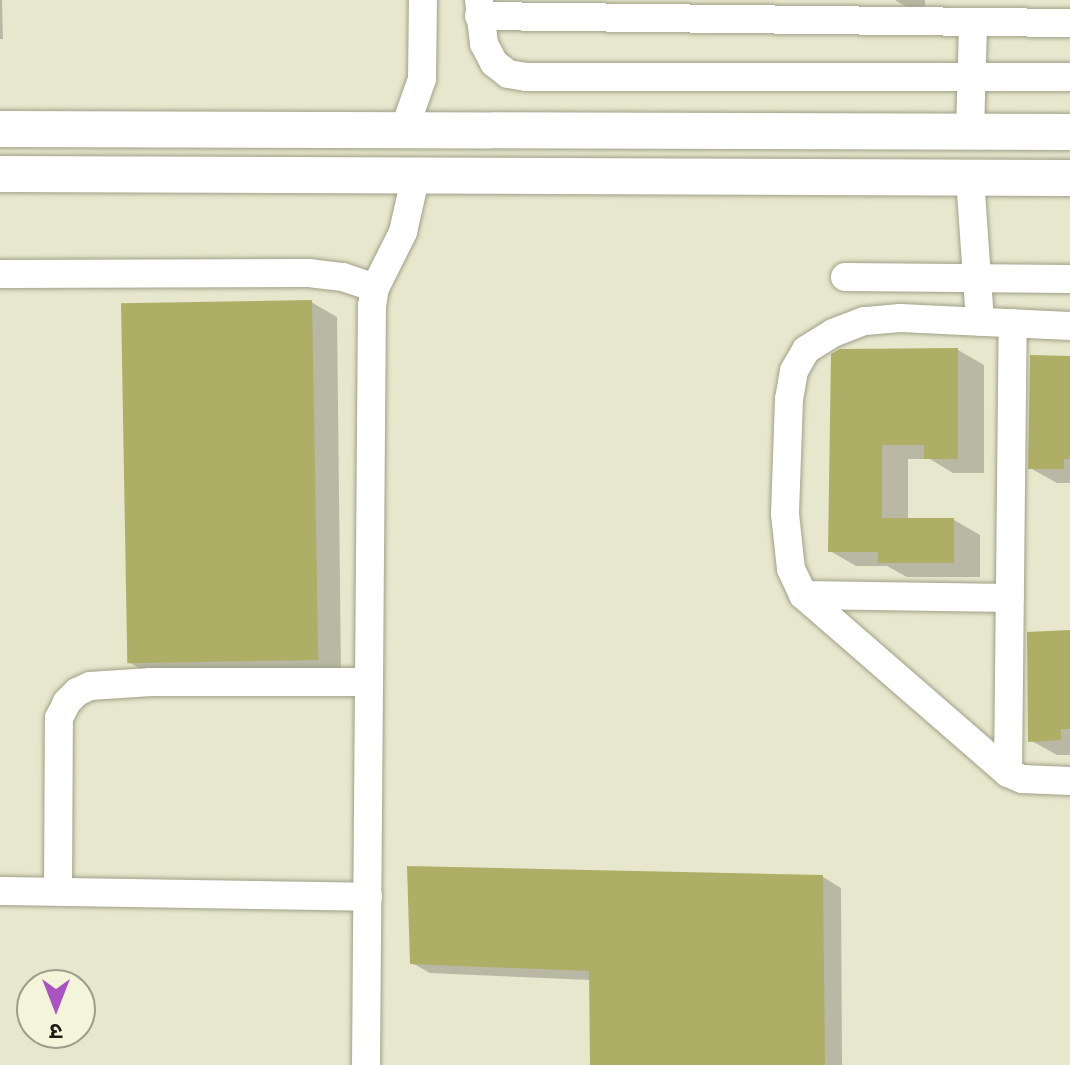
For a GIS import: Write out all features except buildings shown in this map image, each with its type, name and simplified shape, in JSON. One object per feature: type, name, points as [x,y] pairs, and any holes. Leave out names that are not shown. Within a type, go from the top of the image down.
[{"type":"street","points":[[404,130],[422,79],[423,0]]},
{"type":"street","points":[[1070,23],[1016,12],[973,24],[798,10],[479,8],[484,44],[494,63],[508,74],[526,77],[1070,77]]},
{"type":"street","points":[[970,133],[973,24]]},
{"type":"street","points":[[0,129],[1070,132]]},
{"type":"street","points":[[0,174],[1070,178]]},
{"type":"street","points":[[366,1065],[375,288],[403,232],[416,175]]},
{"type":"street","points":[[970,178],[980,322]]},
{"type":"street","points":[[0,274],[309,273],[343,277],[375,288]]},
{"type":"street","points":[[845,277],[1070,279]]},
{"type":"street","points":[[1070,326],[900,318],[864,321],[833,333],[806,350],[794,371],[789,399],[785,514],[791,569],[803,595],[1008,773],[1022,779],[1070,781]]},
{"type":"street","points":[[1008,773],[1013,323]]},
{"type":"street","points":[[803,595],[1010,598]]},
{"type":"street","points":[[58,891],[59,718],[67,702],[77,692],[90,686],[151,682],[369,682]]},
{"type":"street","points":[[0,891],[368,897]]}]
